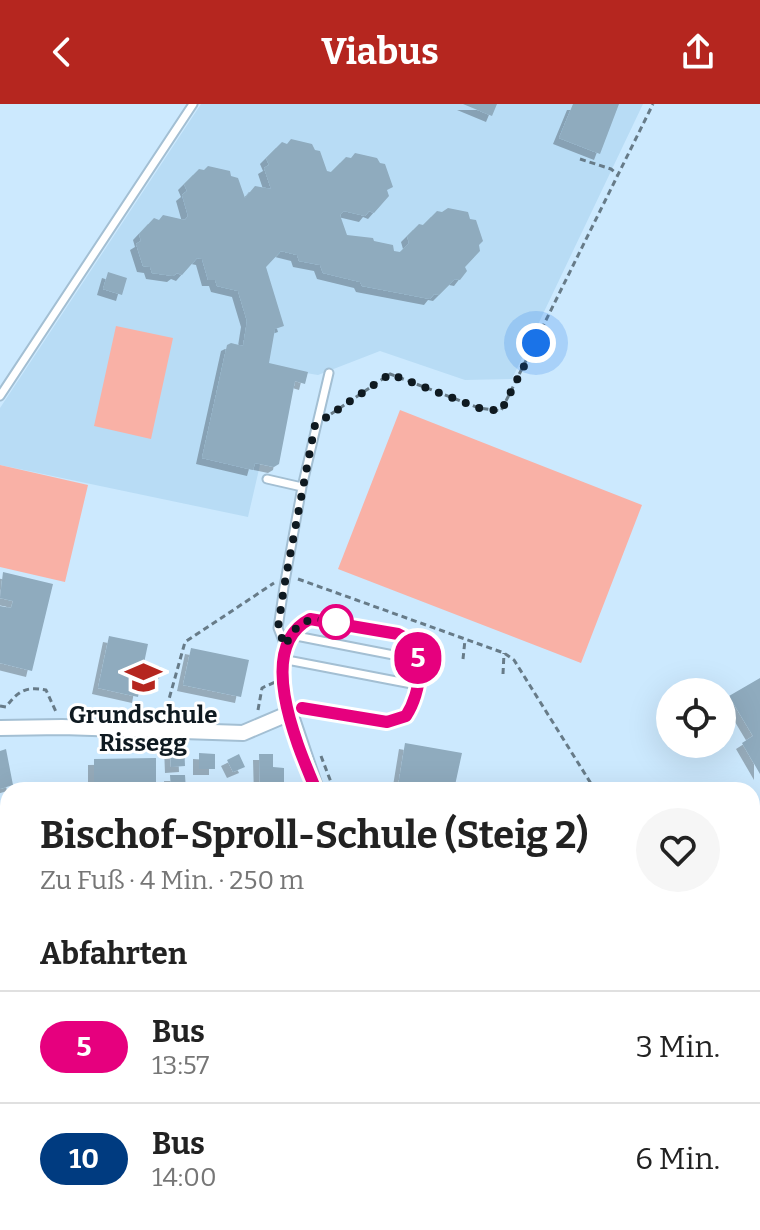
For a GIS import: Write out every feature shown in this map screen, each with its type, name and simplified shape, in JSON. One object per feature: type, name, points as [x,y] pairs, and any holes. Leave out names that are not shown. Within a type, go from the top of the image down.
[{"type":"street","points":[[0,728],[243,733],[290,713],[313,782]]},
{"type":"lane","points":[[0,396],[193,104]]},
{"type":"lane","points":[[285,646],[278,628],[286,575],[315,425],[329,373]]},
{"type":"lane","points":[[267,479],[302,487]]},
{"type":"lane","points":[[310,619],[407,638],[419,660],[413,707],[406,716],[387,722],[310,708],[290,713],[282,679],[282,659],[291,635],[299,624],[310,619]]},
{"type":"lane","points":[[291,635],[419,660]]},
{"type":"lane","points":[[282,659],[417,685]]},
{"type":"path","points":[[315,425],[390,374],[479,408],[501,411],[653,104]]},
{"type":"path","points":[[580,159],[611,169],[618,175]]},
{"type":"path","points":[[160,731],[185,642],[286,575],[504,653],[514,660],[590,782]]},
{"type":"path","points":[[463,659],[465,640]]},
{"type":"path","points":[[503,674],[504,653]]},
{"type":"path","points":[[255,730],[262,688],[282,679]]},
{"type":"path","points":[[0,706],[6,707],[16,694],[30,687],[46,690],[58,716],[63,716]]},
{"type":"shaded area","points":[[201,104],[643,104],[512,379],[465,380],[380,351],[318,375],[282,369],[248,517],[0,465],[0,408]]},
{"type":"shaded area","points":[[116,326],[173,338],[151,439],[94,426]]},
{"type":"shaded area","points":[[400,410],[642,505],[581,663],[338,569]]},
{"type":"shaded area","points":[[0,465],[88,485],[65,582],[0,567]]},
{"type":"building","points":[[463,104],[497,104],[492,116]]},
{"type":"building","points":[[573,104],[619,104],[600,154],[559,138]]},
{"type":"building","points":[[291,139],[312,144],[315,150],[320,151],[327,171],[331,172],[346,157],[351,158],[355,153],[377,158],[385,164],[393,187],[387,190],[389,196],[374,213],[369,211],[365,216],[344,211],[340,215],[347,235],[373,238],[374,241],[393,245],[394,251],[400,252],[409,243],[407,236],[419,224],[423,225],[437,211],[448,208],[468,212],[470,219],[476,220],[483,241],[479,245],[480,251],[465,267],[467,271],[460,280],[455,279],[439,295],[434,294],[430,299],[362,286],[360,282],[323,273],[320,265],[299,261],[297,255],[281,251],[266,267],[284,326],[275,329],[269,363],[308,372],[305,384],[295,381],[279,464],[274,467],[255,463],[253,470],[202,458],[227,345],[243,346],[247,321],[238,291],[217,286],[215,280],[208,280],[202,259],[197,258],[182,275],[152,273],[150,267],[143,266],[136,244],[141,241],[139,234],[154,218],[159,220],[163,215],[185,220],[188,216],[182,195],[187,191],[184,184],[199,169],[204,170],[208,166],[230,171],[231,176],[238,178],[245,198],[255,186],[271,189],[264,168],[269,165],[266,158],[282,142],[287,144]]},
{"type":"building","points":[[108,272],[127,278],[122,295],[103,289]]},
{"type":"building","points":[[3,572],[53,584],[32,671],[0,663],[0,606],[11,608],[13,601],[0,598]]},
{"type":"building","points":[[109,636],[148,644],[144,663],[161,667],[159,679],[142,676],[138,697],[98,688]]},
{"type":"building","points":[[191,648],[249,660],[241,697],[183,685]]},
{"type":"building","points":[[760,678],[760,774],[742,743],[753,736],[736,708],[736,692]]},
{"type":"building","points":[[184,741],[185,766],[171,767],[170,742]]},
{"type":"building","points":[[405,743],[462,753],[456,782],[399,782]]},
{"type":"building","points":[[6,749],[12,782],[0,782],[0,751]]},
{"type":"building","points":[[199,753],[215,754],[215,769],[199,769]]},
{"type":"building","points":[[239,754],[245,767],[233,772],[227,760]]},
{"type":"building","points":[[259,754],[273,754],[273,767],[284,768],[284,782],[260,782]]},
{"type":"building","points":[[156,758],[156,782],[94,782],[94,759]]},
{"type":"building","points":[[170,775],[185,775],[185,782],[170,782]]},
{"type":"bus line","name":"5","points":[[302,708],[387,722],[406,716],[413,707],[417,685],[419,660],[415,648],[407,638],[398,634],[332,621],[310,619],[299,624],[285,646],[282,679],[313,782]]},
{"type":"place","name":"Grundschule Rissegg","points":[[143,678]]},
{"type":"route","points":[[336,622],[310,619],[299,624],[285,646],[280,640],[278,628],[284,587],[315,425],[390,374],[479,408],[501,411],[536,343]]}]
